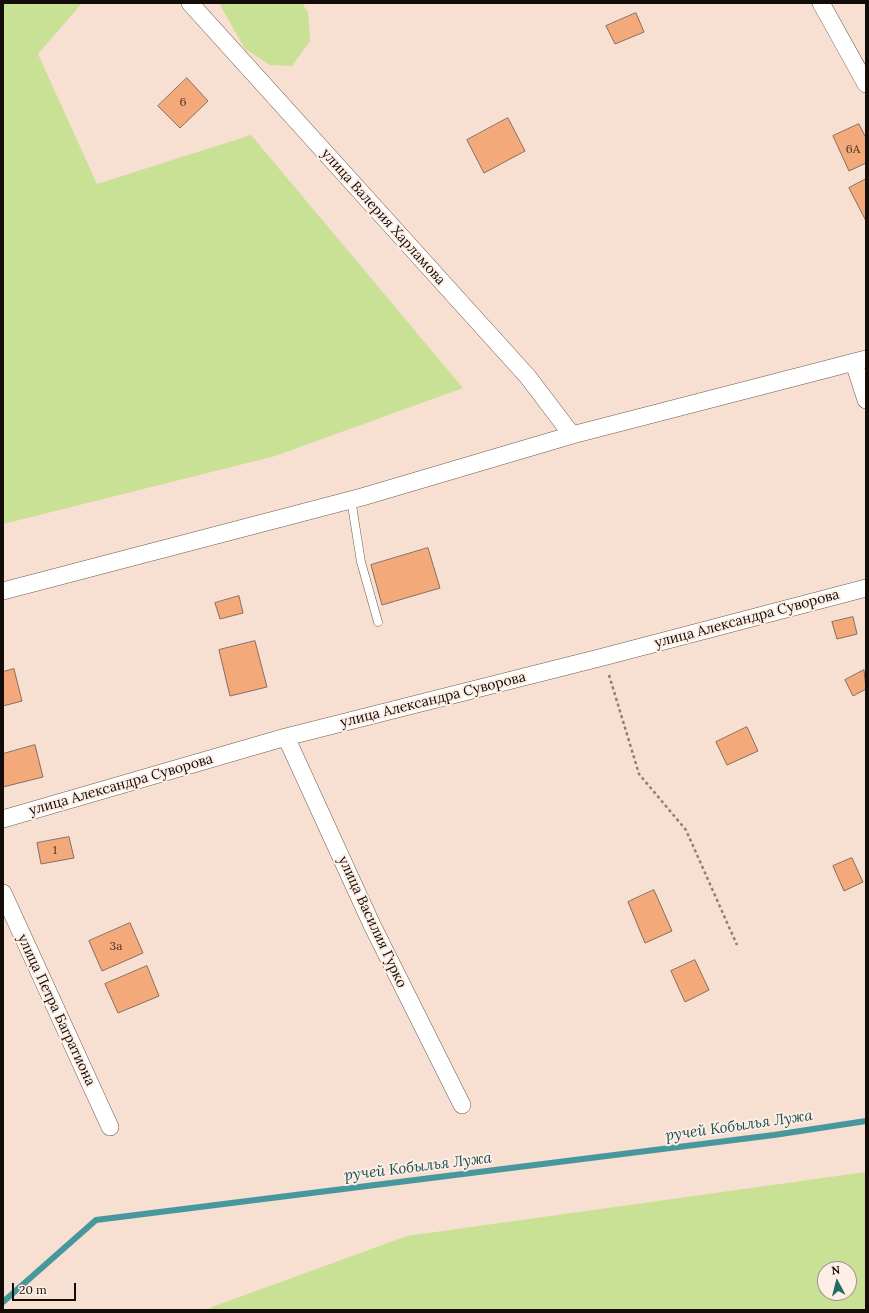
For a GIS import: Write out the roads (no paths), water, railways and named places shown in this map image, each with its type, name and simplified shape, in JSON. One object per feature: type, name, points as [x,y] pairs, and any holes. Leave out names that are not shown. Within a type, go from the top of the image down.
[{"type":"street","name":"улица Валерия Харламова","points":[[190,3],[523,371],[572,435]]},
{"type":"street","points":[[821,3],[866,84]]},
{"type":"street","points":[[3,591],[351,499],[572,435],[860,361],[866,400]]},
{"type":"street","name":"улица Александра Суворова","points":[[3,819],[286,737],[604,657],[866,588]]},
{"type":"street","name":"улица Василия Гурко","points":[[286,737],[372,925],[462,1105]]},
{"type":"street","name":"улица Петра Багратиона","points":[[3,893],[110,1127]]},
{"type":"lane","points":[[351,499],[361,562],[378,622]]},
{"type":"waterway","name":"ручей Кобылья Лужа","points":[[3,1302],[96,1220],[774,1135],[866,1121]]}]
